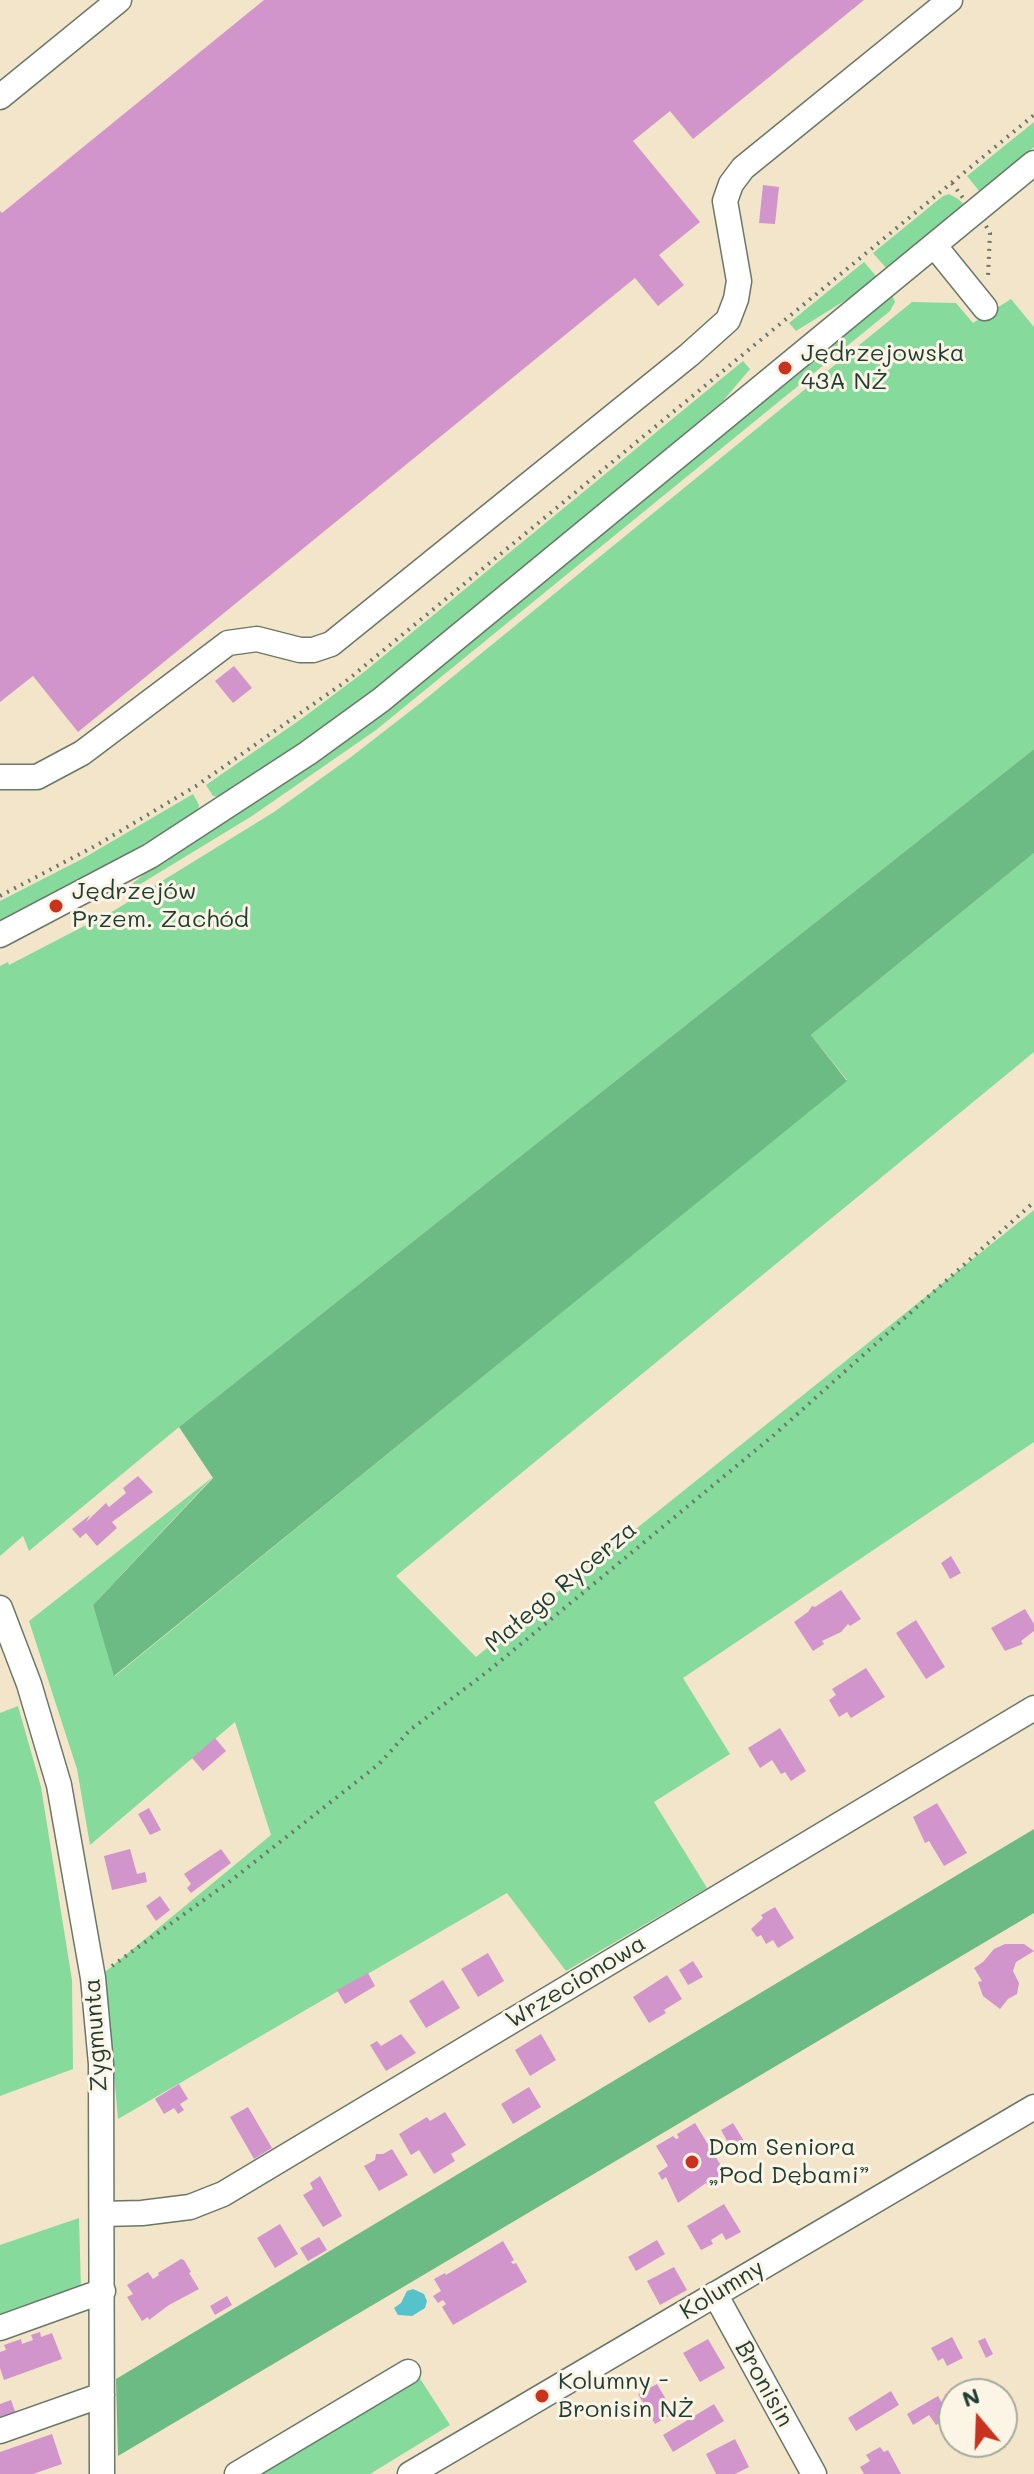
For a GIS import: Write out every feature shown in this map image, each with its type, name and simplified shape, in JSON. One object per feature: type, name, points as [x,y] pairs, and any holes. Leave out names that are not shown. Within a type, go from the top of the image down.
[{"type":"street","points":[[0,97],[119,0]]},
{"type":"street","points":[[0,777],[37,777],[82,753],[228,643],[257,639],[300,650],[313,650],[331,644],[689,355],[728,320],[736,299],[739,281],[725,201],[731,184],[743,168],[950,0]]},
{"type":"street","points":[[0,935],[162,849],[308,753],[381,700],[1034,163]]},
{"type":"street","points":[[934,245],[985,308]]},
{"type":"street","name":"Zygmunta","points":[[0,1608],[29,1684],[59,1785],[93,1978],[101,2064],[102,2474]]},
{"type":"street","name":"Wrzecionowa","points":[[103,2214],[190,2207],[223,2194],[1034,1708]]},
{"type":"street","name":"Kolumny","points":[[410,2474],[1034,2107]]},
{"type":"street","points":[[0,2328],[103,2291]]},
{"type":"street","name":"Bronisin","points":[[715,2294],[814,2474]]},
{"type":"street","points":[[237,2474],[408,2372]]},
{"type":"street","points":[[0,2431],[102,2395]]},
{"type":"path","points":[[0,896],[97,845],[196,786],[345,682],[1034,115]]},
{"type":"path","points":[[982,221],[990,233],[990,281]]},
{"type":"path","name":"Małego Rycerza","points":[[93,1978],[233,1879],[379,1764],[410,1730],[487,1672],[774,1435],[1034,1202]]},
{"type":"green space","points":[[1034,122],[1034,147],[980,192],[967,176]]},
{"type":"green space","points":[[949,194],[965,205],[887,269],[873,253]]},
{"type":"green space","points":[[864,262],[877,277],[862,290],[796,331],[789,323]]},
{"type":"green space","points":[[892,295],[895,302],[890,311],[376,730],[252,816],[111,902],[150,869],[287,782],[394,704]]},
{"type":"green space","points":[[1011,299],[1034,327],[1034,749],[179,1427],[29,1551],[23,1536],[0,1556],[0,966],[8,962],[9,965],[115,910],[274,812],[351,757],[912,302],[956,303],[973,323]]},
{"type":"green space","points":[[743,361],[750,369],[723,401],[566,533],[385,681],[220,797],[213,796],[206,785],[364,672]]},
{"type":"green space","points":[[1034,749],[1034,853],[811,1035],[847,1081],[114,1676],[93,1605],[213,1478],[179,1427]]},
{"type":"green space","points":[[193,794],[199,805],[198,812],[0,921],[0,901],[82,859]]},
{"type":"green space","points":[[1034,853],[1034,1052],[396,1576],[476,1657],[1034,1210],[1034,1442],[683,1678],[730,1754],[654,1802],[707,1888],[566,1971],[507,1893],[118,2119],[105,1972],[271,1835],[235,1722],[90,1845],[77,1769],[29,1621],[213,1477],[93,1605],[115,1676],[847,1080],[811,1035]]},
{"type":"green space","points":[[18,1706],[41,1787],[72,1980],[73,2069],[0,2096],[0,1713]]},
{"type":"green space","points":[[1034,1829],[1034,1913],[118,2456],[116,2379]]},
{"type":"green space","points":[[79,2218],[81,2290],[0,2319],[0,2245]]},
{"type":"green space","points":[[417,2374],[450,2425],[370,2474],[248,2474]]},
{"type":"water","points":[[413,2289],[424,2294],[427,2301],[425,2308],[412,2316],[398,2315],[394,2308],[401,2303],[407,2291]]},
{"type":"building","points":[[264,0],[864,0],[693,139],[670,111],[633,141],[700,222],[659,255],[684,285],[658,306],[635,278],[78,732],[33,676],[0,702],[0,211],[2,213]]},
{"type":"building","points":[[763,185],[779,187],[775,224],[759,223]]},
{"type":"building","points":[[234,666],[252,688],[233,703],[215,681]]},
{"type":"building","points":[[138,1476],[153,1492],[112,1522],[117,1528],[97,1546],[86,1533],[80,1538],[72,1529],[90,1515],[86,1522],[106,1503],[109,1507],[126,1493],[123,1488]]},
{"type":"building","points":[[951,1556],[961,1573],[950,1579],[941,1563]]},
{"type":"building","points":[[841,1590],[861,1619],[822,1641],[824,1644],[813,1651],[794,1622],[812,1606]]},
{"type":"building","points":[[1025,1609],[1034,1624],[1034,1631],[1021,1641],[1023,1644],[1005,1651],[991,1628]]},
{"type":"building","points":[[916,1620],[945,1667],[926,1679],[896,1633]]},
{"type":"building","points":[[866,1668],[885,1697],[851,1718],[847,1712],[839,1717],[829,1700],[836,1695],[832,1689]]},
{"type":"building","points":[[780,1728],[806,1771],[791,1781],[785,1772],[781,1774],[772,1760],[760,1768],[748,1748]]},
{"type":"building","points":[[215,1738],[226,1751],[203,1771],[192,1758]]},
{"type":"building","points":[[937,1803],[967,1853],[944,1866],[929,1841],[925,1843],[913,1817]]},
{"type":"building","points":[[149,1808],[161,1830],[150,1835],[138,1814]]},
{"type":"building","points":[[130,1849],[137,1874],[145,1872],[147,1882],[112,1890],[104,1856]]},
{"type":"building","points":[[221,1849],[231,1863],[191,1893],[187,1888],[191,1884],[184,1874]]},
{"type":"building","points":[[160,1896],[170,1910],[156,1921],[146,1906]]},
{"type":"building","points":[[775,1907],[794,1938],[778,1948],[773,1940],[766,1944],[761,1935],[757,1937],[751,1929],[763,1918],[761,1915]]},
{"type":"building","points":[[1005,1944],[1024,1944],[1034,1951],[1016,1962],[1013,1971],[1019,1983],[1017,1994],[1000,2009],[983,1996],[978,1982],[982,1981],[974,1968],[994,1949]]},
{"type":"building","points":[[488,1953],[504,1981],[478,1997],[461,1969]]},
{"type":"building","points":[[693,1961],[703,1977],[688,1985],[679,1970]]},
{"type":"building","points":[[368,1973],[375,1986],[345,2004],[337,1990]]},
{"type":"building","points":[[667,1975],[682,1999],[649,2023],[633,1997]]},
{"type":"building","points":[[443,1980],[460,2008],[426,2028],[409,2001]]},
{"type":"building","points":[[401,2034],[416,2053],[386,2071],[370,2045],[377,2041],[381,2046]]},
{"type":"building","points":[[541,2034],[556,2060],[530,2076],[515,2050]]},
{"type":"building","points":[[179,2084],[188,2099],[180,2104],[184,2110],[178,2114],[174,2108],[164,2114],[155,2099]]},
{"type":"building","points":[[529,2087],[541,2107],[513,2124],[501,2104]]},
{"type":"building","points":[[248,2107],[272,2148],[254,2159],[230,2117]]},
{"type":"building","points":[[445,2112],[466,2145],[451,2154],[455,2161],[434,2174],[419,2150],[411,2155],[399,2134],[427,2117],[430,2121]]},
{"type":"building","name":"Dom Seniora „Pod Dębami”","points":[[695,2123],[728,2177],[709,2188],[706,2183],[678,2203],[666,2177],[662,2180],[658,2173],[668,2166],[656,2146],[673,2136],[679,2138],[677,2134]]},
{"type":"building","points":[[733,2123],[744,2141],[731,2148],[721,2130]]},
{"type":"building","points":[[392,2149],[408,2175],[379,2191],[364,2166],[375,2160],[376,2154]]},
{"type":"building","points":[[320,2176],[342,2216],[323,2227],[303,2195],[313,2189],[310,2183]]},
{"type":"building","points":[[724,2204],[741,2232],[726,2240],[722,2233],[711,2240],[713,2244],[701,2250],[687,2226]]},
{"type":"building","points":[[280,2224],[298,2254],[275,2268],[257,2238]]},
{"type":"building","points":[[319,2237],[327,2250],[308,2261],[300,2248]]},
{"type":"building","points":[[657,2240],[665,2254],[636,2271],[628,2257]]},
{"type":"building","points":[[503,2241],[514,2260],[511,2262],[516,2263],[527,2282],[453,2325],[442,2307],[446,2304],[443,2300],[438,2303],[433,2296],[441,2291],[434,2279]]},
{"type":"building","points":[[181,2259],[199,2289],[149,2320],[148,2317],[142,2321],[127,2297],[133,2294],[127,2285],[148,2272],[153,2279]]},
{"type":"building","points":[[674,2267],[687,2290],[660,2305],[647,2281]]},
{"type":"building","points":[[227,2296],[232,2305],[215,2315],[210,2306]]},
{"type":"building","points":[[40,2332],[41,2337],[52,2333],[62,2359],[4,2380],[0,2352],[6,2350],[4,2345],[21,2339],[22,2344],[33,2340],[31,2335]]},
{"type":"building","points":[[952,2337],[963,2358],[947,2366],[943,2358],[938,2361],[931,2348]]},
{"type":"building","points":[[985,2338],[993,2354],[986,2358],[978,2341]]},
{"type":"building","points":[[708,2339],[725,2368],[700,2382],[683,2353]]},
{"type":"building","points":[[657,2384],[674,2413],[655,2424],[638,2394]]},
{"type":"building","points":[[891,2391],[899,2405],[856,2431],[848,2418]]},
{"type":"building","points":[[938,2396],[936,2425],[929,2415],[913,2425],[907,2414]]},
{"type":"building","points":[[11,2400],[17,2417],[0,2422],[0,2404]]},
{"type":"building","points":[[714,2404],[724,2421],[673,2452],[663,2435]]},
{"type":"building","points":[[52,2434],[62,2464],[33,2474],[0,2474],[0,2452]]},
{"type":"building","points":[[735,2439],[749,2467],[735,2474],[716,2474],[706,2454]]},
{"type":"building","points":[[880,2447],[884,2452],[888,2450],[901,2474],[864,2474],[860,2467],[870,2461],[866,2455]]},
{"type":"place","name":"Jędrzejowska 43A NŻ","points":[[785,368]]},
{"type":"place","name":"Jędrzejów Przem. Zachód","points":[[56,906]]},
{"type":"place","name":"Dom Seniora „Pod Dębami”","points":[[692,2162]]},
{"type":"place","name":"Kolumny - Bronisin NŻ","points":[[542,2396]]}]
